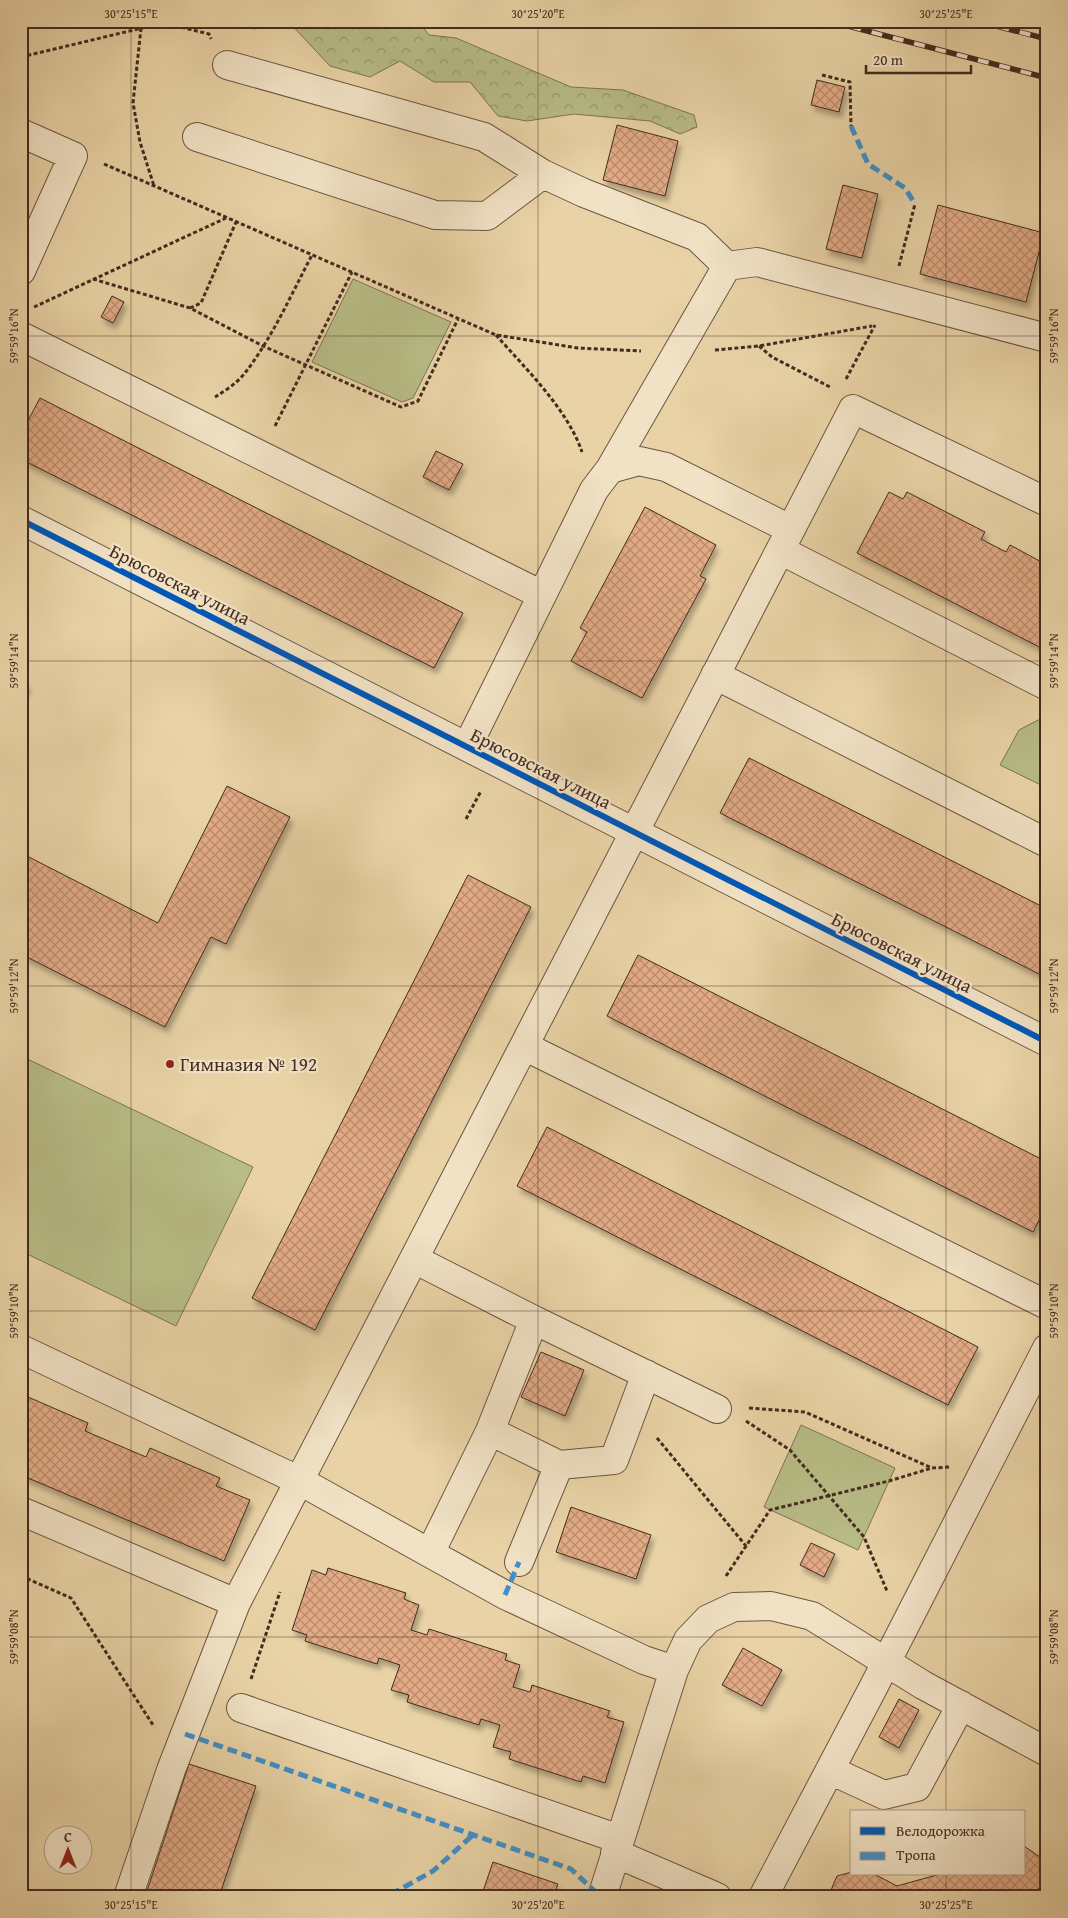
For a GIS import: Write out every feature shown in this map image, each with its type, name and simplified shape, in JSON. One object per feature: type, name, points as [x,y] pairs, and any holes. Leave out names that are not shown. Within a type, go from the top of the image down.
[{"type":"street","points":[[227,65],[484,137],[543,174],[584,193],[697,237],[727,266]]},
{"type":"street","points":[[21,133],[73,156],[21,271]]},
{"type":"street","points":[[197,136],[435,215],[488,216],[543,174]]},
{"type":"street","points":[[727,266],[757,262],[1047,338]]},
{"type":"street","points":[[467,747],[542,595],[602,480],[727,266]]},
{"type":"street","points":[[21,336],[542,595]]},
{"type":"street","points":[[128,1897],[175,1759],[236,1603],[853,409],[1047,502]]},
{"type":"street","points":[[602,480],[639,461],[666,467],[785,540],[1047,686]]},
{"type":"street","name":"Брюсовская улица","points":[[21,520],[1047,1042]]},
{"type":"street","points":[[715,675],[1047,843]]},
{"type":"street","points":[[524,1046],[1047,1305]]},
{"type":"street","points":[[414,1259],[534,1320],[721,1408]]},
{"type":"street","points":[[430,1553],[490,1431],[534,1320]]},
{"type":"street","points":[[763,1897],[1047,1348]]},
{"type":"street","points":[[21,1349],[300,1480],[505,1595],[644,1660],[674,1670]]},
{"type":"street","points":[[490,1431],[559,1465],[614,1460],[646,1374]]},
{"type":"street","points":[[519,1562],[559,1465]]},
{"type":"street","points":[[21,1511],[236,1603]]},
{"type":"street","points":[[602,1897],[674,1670],[688,1640],[708,1619],[734,1607],[771,1606],[812,1616],[886,1662],[1047,1752]]},
{"type":"street","points":[[830,1770],[884,1796],[917,1787],[961,1705]]},
{"type":"street","points":[[241,1708],[617,1846],[717,1897]]},
{"type":"path","points":[[156,21],[209,34],[227,65]]},
{"type":"path","points":[[21,57],[163,23]]},
{"type":"path","points":[[141,28],[133,103],[140,142],[154,186]]},
{"type":"path","points":[[822,75],[850,82],[851,126]]},
{"type":"path","points":[[73,156],[96,161],[496,335],[578,348],[677,353],[759,346],[875,326]]},
{"type":"path","points":[[30,309],[227,218]]},
{"type":"path","points":[[190,308],[201,303],[236,222]]},
{"type":"path","points":[[181,415],[224,392],[244,375],[263,346],[312,255]]},
{"type":"path","points":[[260,454],[352,272]]},
{"type":"path","points":[[93,279],[190,308],[263,346],[401,407],[418,400],[458,319]]},
{"type":"path","points":[[496,335],[544,388],[577,436],[602,480]]},
{"type":"path","points":[[759,346],[772,357],[836,390]]},
{"type":"path","points":[[466,819],[483,788]]},
{"type":"path","points":[[721,1408],[805,1412],[932,1468]]},
{"type":"path","points":[[721,1408],[790,1450],[864,1537],[903,1629]]},
{"type":"path","points":[[633,1410],[746,1546]]},
{"type":"path","points":[[708,1619],[713,1596],[770,1510],[889,1481],[932,1468],[986,1465]]},
{"type":"path","points":[[21,1576],[71,1598],[175,1759]]},
{"type":"green space","points":[[226,21],[280,21],[254,29]]},
{"type":"green space","points":[[288,21],[418,21],[429,35],[456,38],[571,87],[623,90],[694,115],[697,127],[680,134],[650,121],[574,114],[527,121],[498,116],[470,82],[434,82],[400,61],[370,77],[330,66]]},
{"type":"green space","points":[[353,279],[451,322],[413,398],[402,402],[312,362]]},
{"type":"green space","points":[[1044,717],[1047,718],[1047,788],[1000,765],[1019,730]]},
{"type":"green space","points":[[21,1056],[253,1167],[176,1326],[21,1251]]},
{"type":"green space","points":[[801,1425],[895,1468],[858,1550],[764,1507]]},
{"type":"building","points":[[817,80],[845,87],[839,112],[811,105]]},
{"type":"building","points":[[617,125],[678,141],[665,196],[603,180]]},
{"type":"building","points":[[843,185],[878,194],[862,258],[826,249]]},
{"type":"building","points":[[938,205],[1044,233],[1026,302],[920,274]]},
{"type":"building","points":[[112,296],[124,302],[113,323],[101,317]]},
{"type":"building","points":[[40,398],[463,613],[434,668],[21,459],[21,434]]},
{"type":"building","points":[[436,451],[463,464],[449,490],[423,477]]},
{"type":"building","points":[[889,492],[903,499],[907,492],[985,532],[981,539],[1006,552],[1010,545],[1047,565],[1047,651],[857,553]]},
{"type":"building","points":[[645,507],[716,545],[700,576],[706,579],[642,698],[571,661],[587,632],[580,628]]},
{"type":"building","points":[[21,681],[28,684],[21,697]]},
{"type":"building","points":[[749,758],[1047,909],[1047,978],[720,813]]},
{"type":"building","points":[[227,786],[290,817],[226,944],[211,937],[165,1027],[21,954],[21,853],[158,923]]},
{"type":"building","points":[[468,875],[531,907],[315,1330],[252,1298]]},
{"type":"building","points":[[638,955],[1047,1162],[1047,1205],[1033,1232],[607,1016]]},
{"type":"building","points":[[547,1127],[978,1347],[948,1405],[517,1186]]},
{"type":"building","points":[[541,1352],[584,1370],[565,1416],[521,1397]]},
{"type":"building","points":[[21,1394],[88,1423],[85,1431],[146,1457],[150,1448],[220,1478],[216,1486],[250,1500],[224,1561],[21,1475]]},
{"type":"building","points":[[571,1507],[651,1535],[636,1579],[556,1552]]},
{"type":"building","points":[[811,1543],[835,1554],[824,1577],[800,1565]]},
{"type":"building","points":[[328,1568],[406,1593],[404,1599],[419,1605],[411,1630],[427,1635],[429,1629],[507,1654],[505,1660],[520,1665],[513,1687],[530,1692],[532,1685],[610,1711],[607,1717],[624,1722],[605,1783],[583,1776],[581,1782],[509,1759],[511,1752],[493,1747],[500,1725],[481,1719],[479,1725],[407,1702],[409,1695],[391,1690],[400,1665],[379,1658],[377,1664],[305,1641],[307,1635],[292,1630],[312,1570],[326,1575]]},
{"type":"building","points":[[743,1648],[782,1670],[762,1706],[722,1685]]},
{"type":"building","points":[[899,1699],[919,1710],[899,1748],[879,1737]]},
{"type":"building","points":[[189,1764],[256,1786],[219,1897],[145,1897]]},
{"type":"building","points":[[1026,1847],[1047,1862],[1047,1878],[1032,1897],[828,1897],[837,1876],[850,1873],[850,1876],[878,1876],[897,1886],[933,1876],[1026,1876]]},
{"type":"building","points":[[493,1862],[558,1884],[553,1897],[481,1897]]},
{"type":"railway","points":[[829,21],[1047,78]]},
{"type":"railway","points":[[977,21],[1047,39]]},
{"type":"marked path","points":[[851,126],[868,164],[905,188],[915,204]]},
{"type":"marked path","points":[[505,1595],[519,1562]]},
{"type":"marked path","points":[[185,1734],[571,1869],[601,1897]]},
{"type":"marked path","points":[[393,1897],[397,1891],[433,1871],[473,1835]]},
{"type":"cycle path","points":[[21,520],[1047,1042]]},
{"type":"place","name":"Гимназия № 192","points":[[170,1064]]}]
